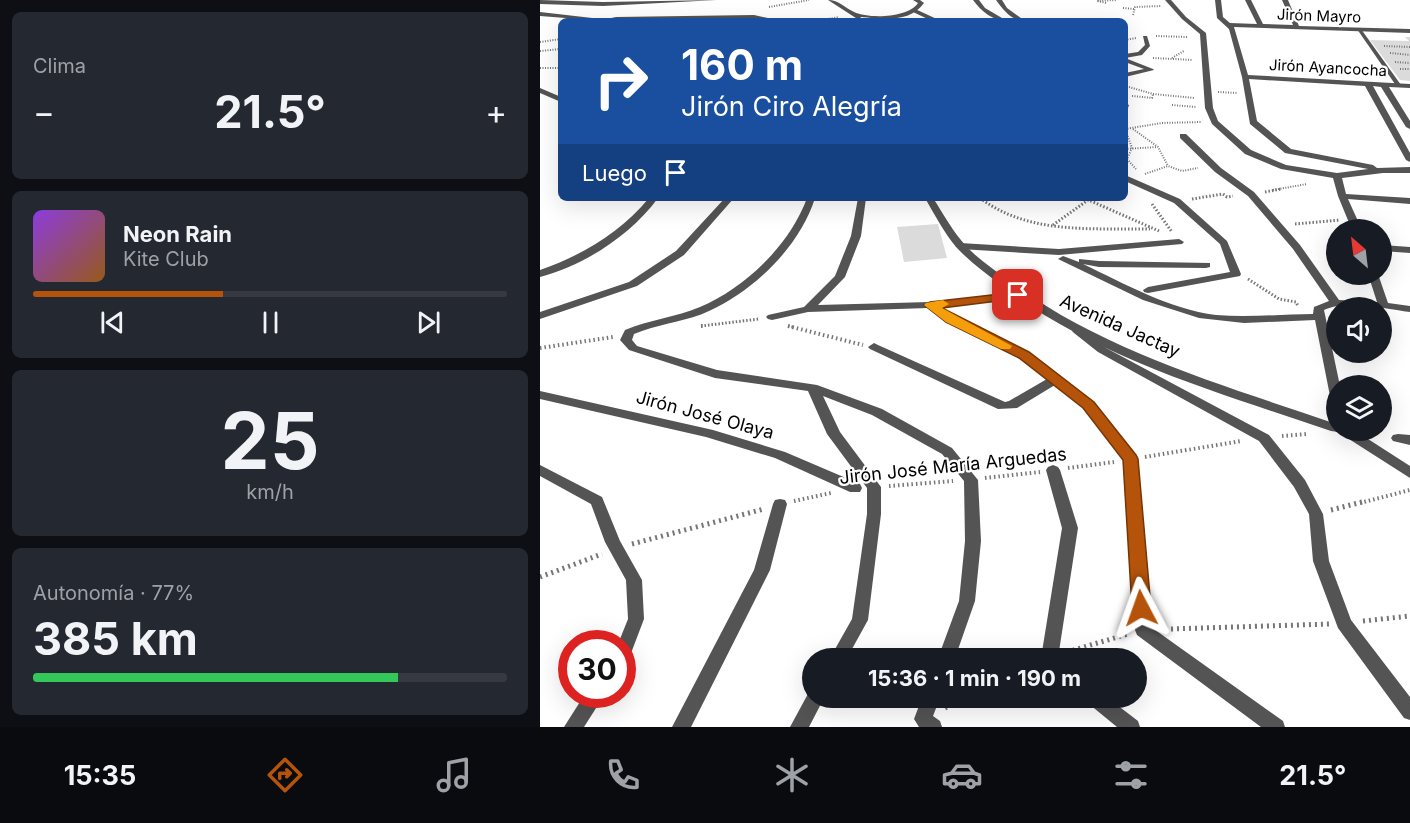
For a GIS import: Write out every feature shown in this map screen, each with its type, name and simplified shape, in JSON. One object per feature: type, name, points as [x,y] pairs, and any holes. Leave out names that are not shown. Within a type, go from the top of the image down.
[{"type":"street","points":[[540,4],[714,0]]},
{"type":"street","points":[[915,11],[921,3],[916,0]]},
{"type":"street","points":[[976,0],[983,9],[999,18]]},
{"type":"street","points":[[999,0],[1005,9],[1020,18]]},
{"type":"street","points":[[1218,0],[1220,18],[1232,28],[1245,77],[1253,122],[1288,151],[1383,170]]},
{"type":"street","points":[[1248,0],[1261,26]]},
{"type":"street","points":[[1285,0],[1297,28]]},
{"type":"street","points":[[838,1],[858,18]]},
{"type":"street","points":[[683,9],[688,2]]},
{"type":"street","points":[[1171,3],[1184,18],[1200,29],[1203,39],[1209,108],[1215,122],[1248,152],[1284,167],[1336,176],[1383,170],[1410,170]]},
{"type":"street","points":[[540,4],[609,10],[673,9]]},
{"type":"street","points":[[855,15],[881,17],[915,11],[930,18]]},
{"type":"street","points":[[540,14],[568,18]]},
{"type":"street","points":[[716,18],[760,18]]},
{"type":"street","points":[[540,21],[558,19]]},
{"type":"street","name":"Jirón Mayro","points":[[1227,25],[1410,31]]},
{"type":"street","points":[[1128,57],[1140,54],[1148,45],[1145,38]]},
{"type":"street","points":[[1128,59],[1151,70],[1128,74]]},
{"type":"street","name":"Jirón Ayancocha","points":[[1245,77],[1410,86]]},
{"type":"street","points":[[1368,84],[1410,160]]},
{"type":"street","points":[[1384,85],[1410,127]]},
{"type":"street","points":[[540,90],[558,99]]},
{"type":"street","points":[[1183,136],[1218,170],[1251,194],[1297,247],[1332,297]]},
{"type":"street","points":[[1336,176],[1342,196],[1353,218]]},
{"type":"street","points":[[1128,179],[1178,201],[1224,243],[1236,274],[1148,290]]},
{"type":"street","points":[[1342,196],[1410,201]]},
{"type":"street","points":[[540,274],[590,251],[638,216],[651,201]]},
{"type":"street","points":[[540,316],[633,284],[680,254],[727,201]]},
{"type":"street","points":[[810,201],[808,212],[780,249],[733,294],[705,309],[629,332],[626,340],[633,348],[715,374],[813,388],[877,412],[947,451],[971,480],[973,541],[967,601],[951,648]]},
{"type":"street","points":[[808,309],[840,277],[856,236],[862,201]]},
{"type":"street","name":"Avenida Jactay","points":[[931,201],[944,226],[960,246],[1018,295],[1078,331],[1146,361],[1326,424]]},
{"type":"street","points":[[960,246],[1059,252],[1179,242]]},
{"type":"street","points":[[1392,249],[1410,250]]},
{"type":"street","points":[[1063,259],[1136,293],[1200,315],[1242,320],[1319,313]]},
{"type":"street","points":[[1083,261],[1099,264],[1206,266]]},
{"type":"street","points":[[772,317],[808,309],[930,305],[1018,295]]},
{"type":"street","points":[[930,305],[951,319],[1024,355],[1089,405],[1130,459],[1143,630],[1276,727]]},
{"type":"street","points":[[1326,305],[1323,305],[1319,313],[1332,375]]},
{"type":"street","points":[[1392,307],[1410,309]]},
{"type":"street","points":[[1078,331],[1102,350],[1264,438],[1300,484],[1316,514],[1321,561],[1344,623],[1410,712]]},
{"type":"street","points":[[874,347],[1003,406],[1012,405],[1055,379]]},
{"type":"street","points":[[813,388],[834,434],[874,487],[874,514],[860,620],[844,648]]},
{"type":"street","name":"Jirón José Olaya","points":[[540,395],[719,436],[780,454],[855,488]]},
{"type":"street","points":[[1361,441],[1410,473]]},
{"type":"street","points":[[1050,648],[1070,528],[1053,470]]},
{"type":"street","points":[[540,471],[597,501],[617,548],[634,580],[636,619],[632,630]]},
{"type":"street","points":[[681,727],[762,570],[780,504]]},
{"type":"street","points":[[573,727],[586,708]]},
{"type":"street","points":[[799,727],[810,708]]},
{"type":"street","points":[[926,708],[922,718],[933,727]]},
{"type":"street","points":[[1107,708],[1131,727]]},
{"type":"lane","points":[[1359,30],[1399,86]]},
{"type":"path","points":[[1106,3],[1098,1],[1116,0]]},
{"type":"path","points":[[1123,8],[1171,3]]},
{"type":"path","points":[[1133,15],[1135,8]]},
{"type":"path","points":[[1128,39],[1170,35],[1203,39]]},
{"type":"path","points":[[540,42],[558,39]]},
{"type":"path","points":[[1379,46],[1410,47]]},
{"type":"path","points":[[1400,47],[1409,56]]},
{"type":"path","points":[[540,51],[558,49]]},
{"type":"path","points":[[1171,58],[1184,51]]},
{"type":"path","points":[[1383,52],[1409,56]]},
{"type":"path","points":[[1386,56],[1409,56]]},
{"type":"path","points":[[1144,58],[1205,61]]},
{"type":"path","points":[[1391,62],[1410,63]]},
{"type":"path","points":[[540,69],[558,68]]},
{"type":"path","points":[[1128,87],[1153,94],[1209,96],[1247,94]]},
{"type":"path","points":[[1128,95],[1152,98],[1153,94]]},
{"type":"path","points":[[1172,105],[1209,108]]},
{"type":"path","points":[[1128,128],[1162,123],[1215,122]]},
{"type":"path","points":[[1133,128],[1158,147],[1168,166]]},
{"type":"path","points":[[1128,137],[1132,148],[1128,155]]},
{"type":"path","points":[[1128,149],[1158,147]]},
{"type":"path","points":[[1128,161],[1142,175]]},
{"type":"path","points":[[1262,192],[1270,201]]},
{"type":"path","points":[[983,201],[988,206],[1022,223],[1154,229]]},
{"type":"path","points":[[1052,226],[1088,201]]},
{"type":"path","points":[[1151,204],[1179,242]]},
{"type":"path","points":[[1288,217],[1296,225],[1353,218]]},
{"type":"path","points":[[772,317],[792,328],[874,347]]},
{"type":"path","name":"Jirón José María Arguedas","points":[[874,487],[971,480],[1264,438],[1309,434]]},
{"type":"path","name":"Jirón José María Arguedas","points":[[540,577],[617,548],[780,504],[855,488]]},
{"type":"path","points":[[1316,514],[1410,490]]},
{"type":"path","points":[[1082,648],[1143,630],[1344,623],[1410,616]]},
{"type":"shaded area","points":[[1405,37],[1410,37],[1410,81],[1400,80],[1370,40],[1409,41]]},
{"type":"shaded area","points":[[938,224],[947,258],[904,262],[897,227]]},
{"type":"slow traffic","points":[[943,304],[930,305],[951,319],[1006,346]]},
{"type":"route","points":[[1018,295],[930,305],[951,319],[1024,355],[1089,405],[1130,459],[1141,608]]}]
